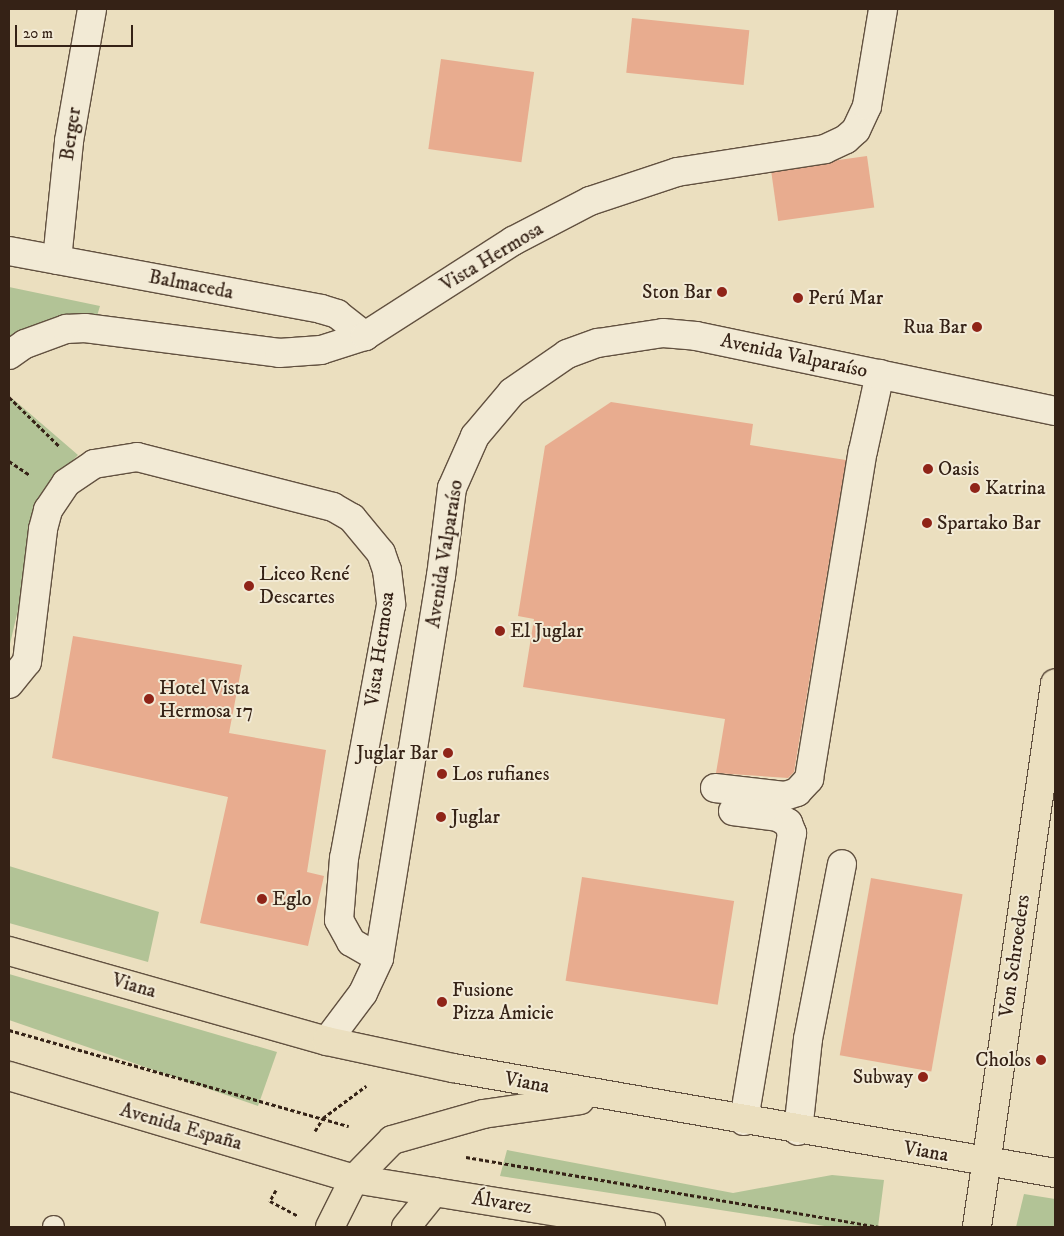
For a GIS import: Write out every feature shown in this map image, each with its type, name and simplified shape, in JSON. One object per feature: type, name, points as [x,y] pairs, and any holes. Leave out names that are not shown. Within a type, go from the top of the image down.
[{"type":"main road","name":"Von Schroeders","points":[[977,1227],[984,1162],[1055,684]]},
{"type":"main road","name":"Viana","points":[[9,951],[327,1041],[600,1096],[1055,1173]]},
{"type":"main road","name":"Avenida España","points":[[9,1076],[354,1179]]},
{"type":"main road","points":[[330,1227],[354,1179],[392,1140],[484,1114],[600,1096]]},
{"type":"main road","name":"Álvarez","points":[[354,1179],[651,1227]]},
{"type":"main road","points":[[406,1227],[434,1192]]},
{"type":"street","name":"Berger","points":[[57,260],[69,141],[92,9]]},
{"type":"street","name":"Vista Hermosa","points":[[9,355],[25,344],[66,329],[85,328],[279,353],[321,350],[365,336],[513,241],[590,201],[676,172],[825,149],[846,139],[856,130],[867,106],[883,9]]},
{"type":"street","name":"Balmaceda","points":[[9,251],[321,309],[337,314],[365,336]]},
{"type":"street","name":"Avenida Valparaíso","points":[[327,1041],[363,993],[379,958],[440,586],[452,488],[462,461],[493,412],[538,371],[567,354],[630,336],[696,336],[1055,411]]},
{"type":"street","points":[[715,788],[785,796],[797,792],[809,779],[863,451],[880,374]]},
{"type":"street","name":"Vista Hermosa","points":[[9,684],[28,662],[48,510],[75,476],[94,464],[137,458],[333,507],[369,534],[381,553],[389,578],[391,605],[344,858],[339,920],[351,942],[379,958]]},
{"type":"street","points":[[733,811],[778,817],[788,823],[792,833],[744,1121]]},
{"type":"street","points":[[798,1131],[808,1039],[842,864]]},
{"type":"path","points":[[9,397],[68,455],[75,476]]},
{"type":"path","points":[[9,1030],[349,1126]]},
{"type":"path","points":[[459,1155],[879,1227]]},
{"type":"green space","points":[[9,287],[100,306],[97,316],[46,323],[9,339]]},
{"type":"green space","points":[[13,399],[78,455],[47,487],[9,648],[9,402]]},
{"type":"green space","points":[[9,866],[159,912],[148,962],[9,923]]},
{"type":"green space","points":[[9,974],[277,1052],[258,1106],[9,1020]]},
{"type":"green space","points":[[507,1150],[733,1193],[832,1175],[884,1180],[878,1227],[831,1227],[500,1176]]},
{"type":"green space","points":[[1024,1194],[1055,1199],[1055,1227],[1016,1227]]},
{"type":"building","points":[[632,18],[749,30],[744,85],[626,73]]},
{"type":"building","points":[[441,59],[534,72],[521,162],[428,149]]},
{"type":"building","points":[[867,156],[874,207],[778,221],[771,169]]},
{"type":"building","points":[[611,402],[753,424],[750,445],[846,460],[794,772],[788,778],[716,773],[725,719],[523,687],[534,619],[518,616],[545,446]]},
{"type":"building","name":"Hotel Vista Hermosa 17","points":[[73,636],[242,665],[229,733],[326,750],[307,872],[324,876],[308,946],[200,923],[228,797],[52,758]]},
{"type":"building","points":[[582,877],[734,901],[718,1005],[566,981]]},
{"type":"building","points":[[871,878],[963,894],[931,1071],[840,1055]]},
{"type":"place","name":"Ston Bar","points":[[722,292]]},
{"type":"place","name":"Perú Mar","points":[[798,298]]},
{"type":"place","name":"Rua Bar","points":[[977,327]]},
{"type":"place","name":"Oasis","points":[[928,469]]},
{"type":"place","name":"Katrina","points":[[975,488]]},
{"type":"place","name":"Spartako Bar","points":[[927,523]]},
{"type":"place","name":"Liceo René Descartes","points":[[249,586]]},
{"type":"place","name":"El Juglar","points":[[500,631]]},
{"type":"place","name":"Hotel Vista Hermosa 17","points":[[149,699]]},
{"type":"place","name":"Juglar Bar","points":[[448,753]]},
{"type":"place","name":"Los rufianes","points":[[442,774]]},
{"type":"place","name":"Juglar","points":[[441,817]]},
{"type":"place","name":"Eglo","points":[[262,899]]},
{"type":"place","name":"Fusione Pizza Amicie","points":[[442,1002]]},
{"type":"place","name":"Cholos","points":[[1041,1060]]},
{"type":"place","name":"Subway","points":[[923,1077]]}]
